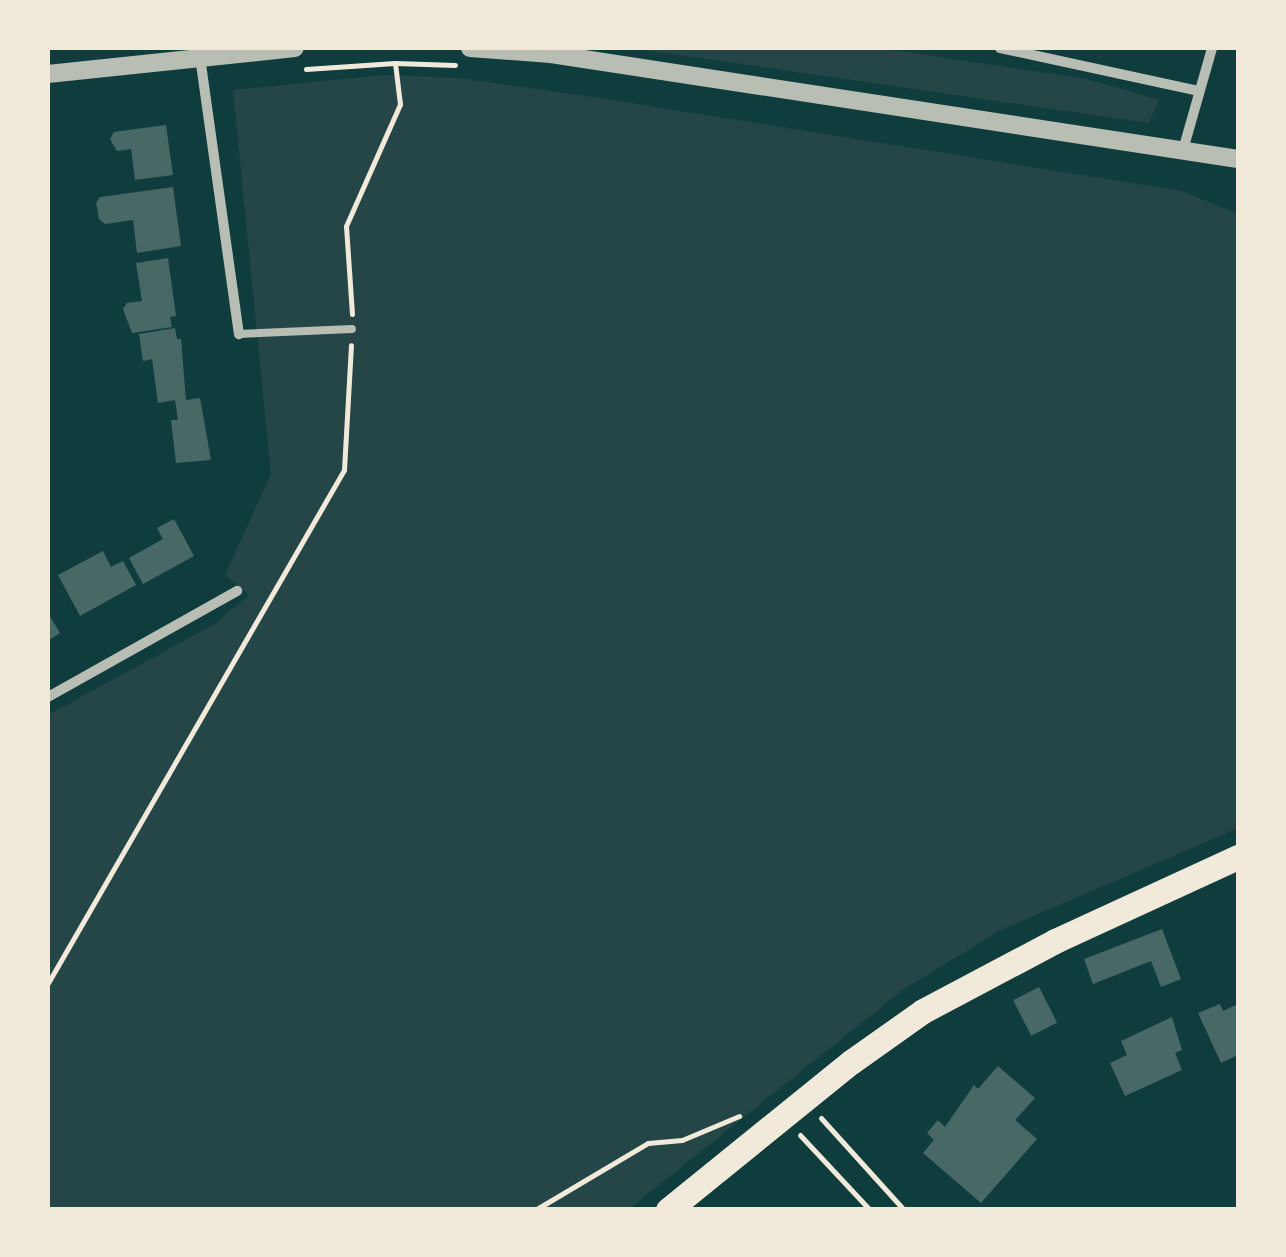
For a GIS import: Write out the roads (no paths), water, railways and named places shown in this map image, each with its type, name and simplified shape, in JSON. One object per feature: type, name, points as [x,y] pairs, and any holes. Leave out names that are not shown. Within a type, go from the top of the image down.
[{"type":"main road","points":[[668,1210],[783,1116],[923,1011],[1054,941],[1238,857]]},
{"type":"street","points":[[48,74],[191,53],[295,48]]},
{"type":"street","points":[[1000,48],[1199,91]]},
{"type":"street","points":[[1183,150],[1212,48]]},
{"type":"street","points":[[191,53],[239,334]]},
{"type":"street","points":[[469,57],[551,54],[1238,159]]},
{"type":"street","points":[[48,697],[237,591]]},
{"type":"lane","points":[[239,334],[352,329]]}]
